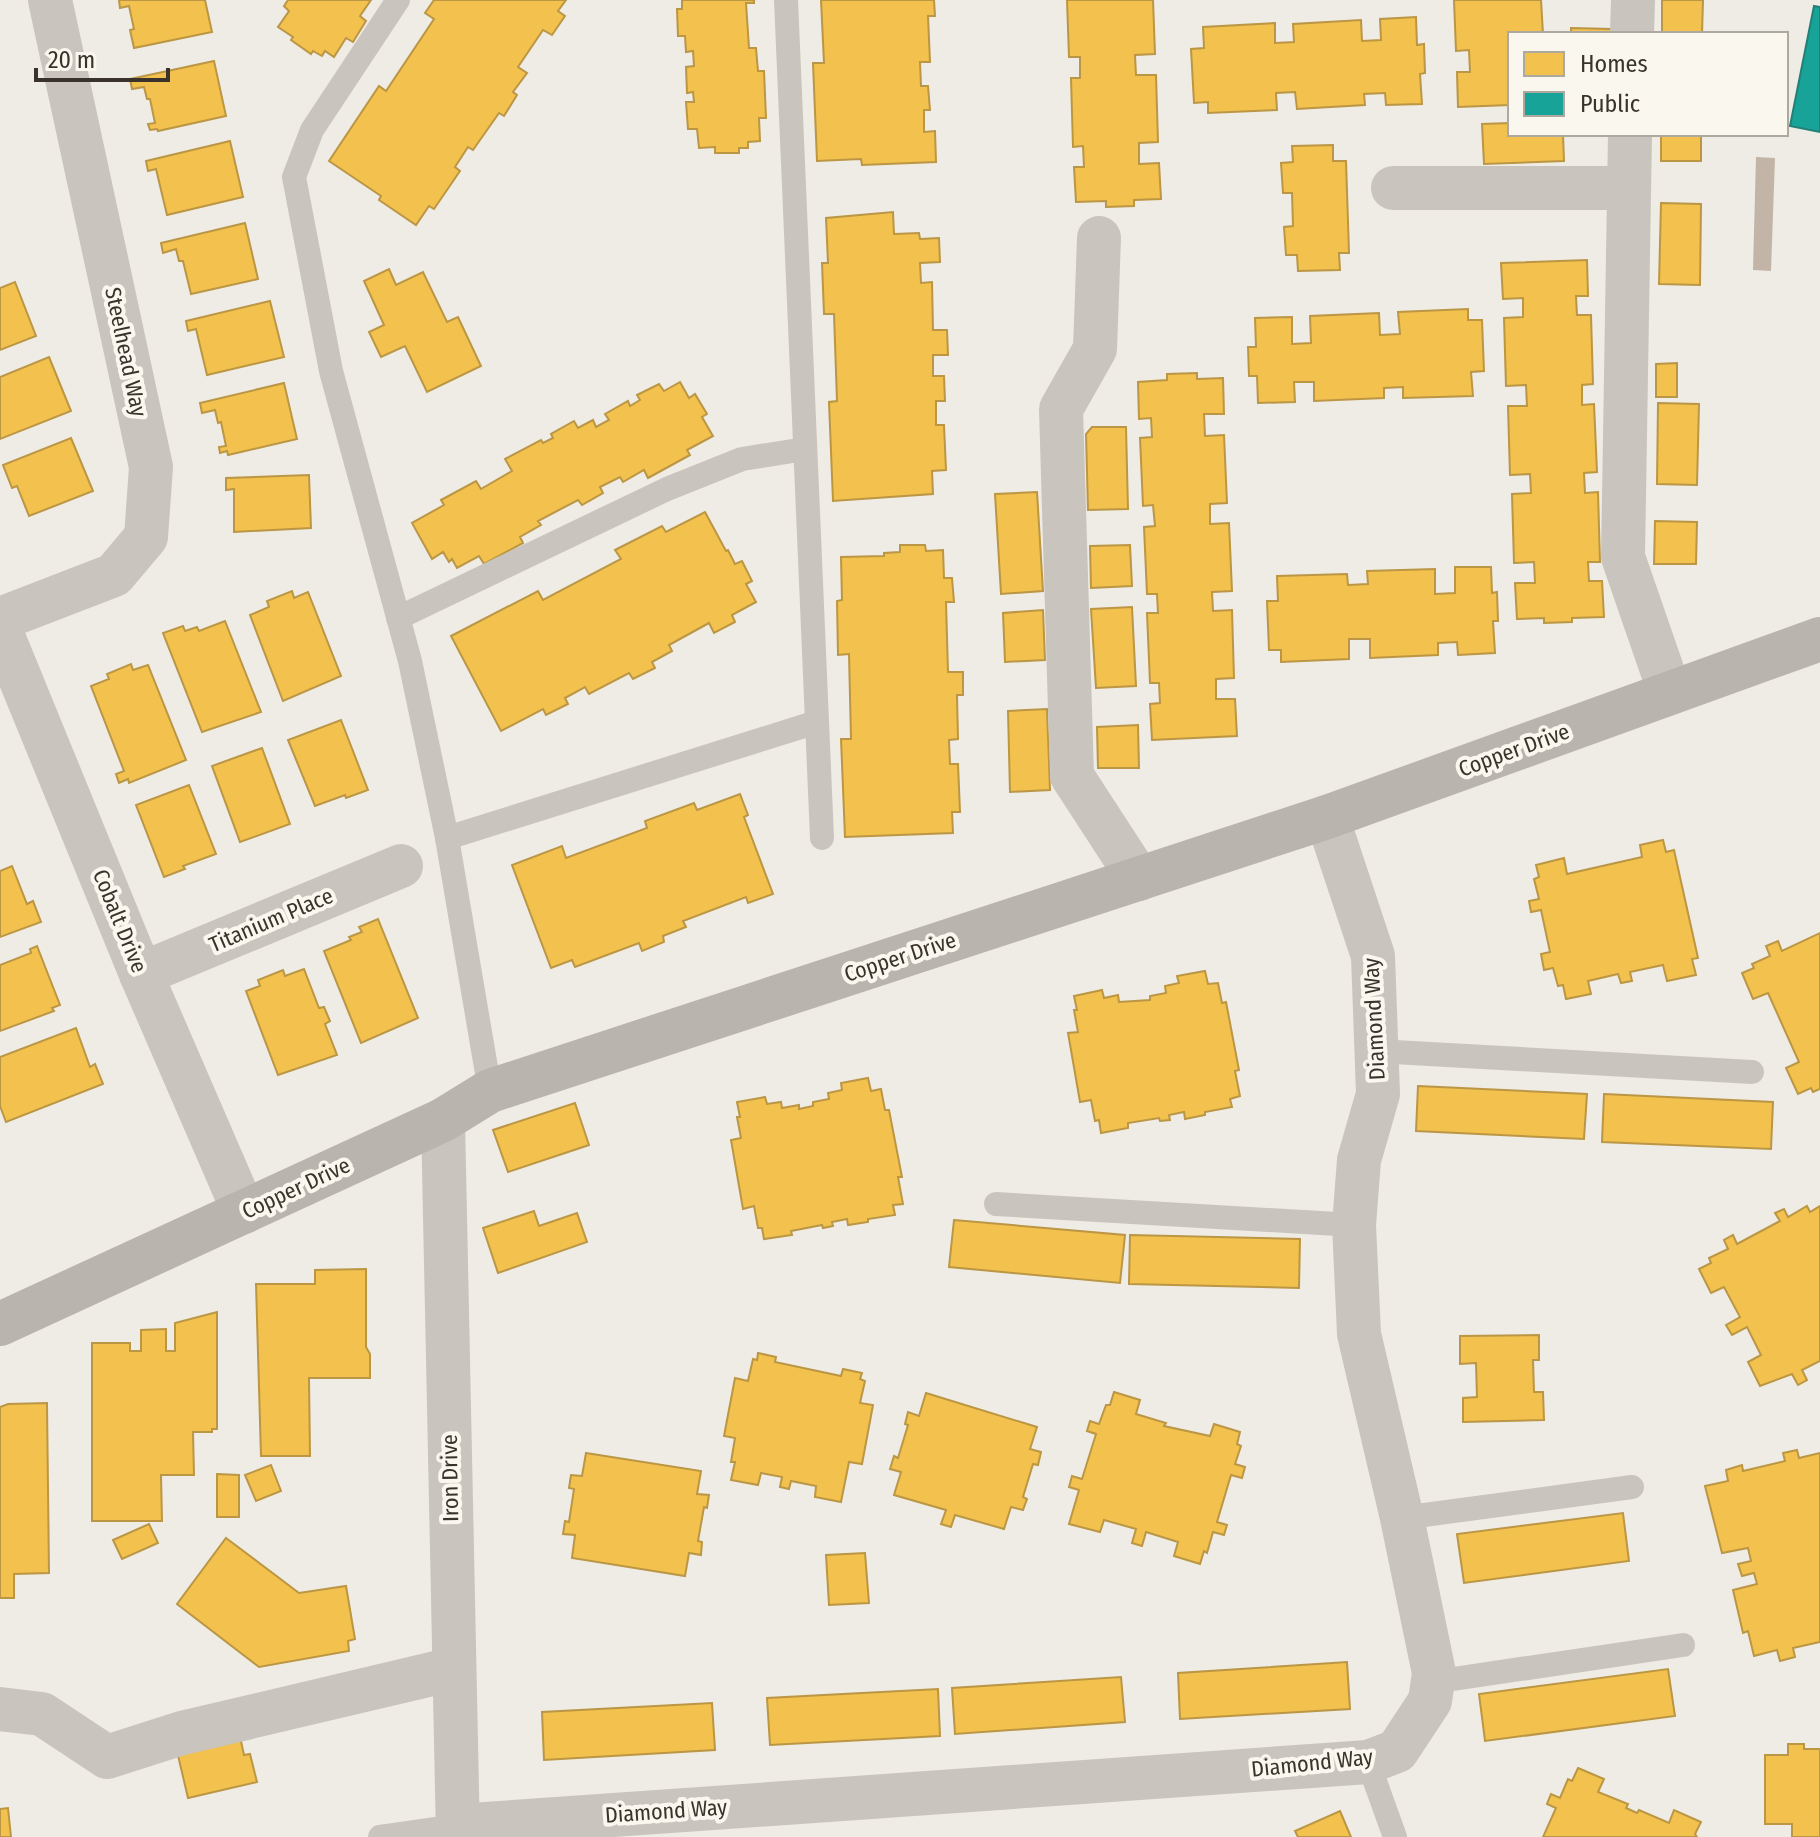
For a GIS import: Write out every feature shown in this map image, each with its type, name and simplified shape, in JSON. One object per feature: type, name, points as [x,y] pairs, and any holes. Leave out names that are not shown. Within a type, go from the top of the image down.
[{"type":"street","name":"Steelhead Way","points":[[0,619],[114,575],[146,537],[151,467],[50,0]]},
{"type":"street","points":[[1632,32],[1633,0]]},
{"type":"street","points":[[1630,136],[1623,557],[1670,693]]},
{"type":"street","points":[[1393,188],[1629,188]]},
{"type":"street","points":[[1099,238],[1095,349],[1061,409],[1072,776],[1139,879]]},
{"type":"street","name":"Cobalt Drive","points":[[0,629],[141,974],[244,1212]]},
{"type":"street","name":"Copper Drive","points":[[0,1324],[443,1120],[490,1091],[1327,817],[1820,639]]},
{"type":"street","name":"Diamond Way","points":[[457,1832],[1368,1762],[1397,1751],[1430,1701],[1434,1673],[1359,1334],[1354,1225],[1359,1160],[1378,1094],[1373,956],[1327,817]]},
{"type":"street","name":"Titanium Place","points":[[141,974],[401,866]]},
{"type":"street","name":"Iron Drive","points":[[443,1120],[457,1832]]},
{"type":"street","points":[[0,1709],[42,1714],[107,1757],[182,1733],[453,1669]]},
{"type":"lane","points":[[398,0],[312,130],[294,177],[331,371],[410,661],[447,838],[490,1091]]},
{"type":"lane","points":[[786,0],[822,838]]},
{"type":"lane","points":[[398,618],[667,489],[742,459],[805,449]]},
{"type":"lane","points":[[447,838],[817,722]]},
{"type":"lane","points":[[1376,1051],[1752,1072]]},
{"type":"lane","points":[[996,1204],[1354,1225]]},
{"type":"lane","points":[[1402,1518],[1632,1487]]},
{"type":"lane","points":[[1433,1682],[1683,1645]]},
{"type":"lane","points":[[1368,1762],[1395,1837]]},
{"type":"lane","points":[[380,1837],[457,1832]]},
{"type":"building: Homes","points":[[119,0],[205,0],[212,32],[134,48],[129,6],[120,8]]},
{"type":"building: Homes","points":[[288,0],[371,0],[360,16],[366,21],[353,42],[346,38],[334,57],[325,51],[322,56],[313,51],[311,54],[278,27],[289,11],[284,6]]},
{"type":"building: Homes","points":[[434,0],[566,0],[558,11],[565,16],[552,35],[543,30],[518,67],[527,73],[513,92],[517,95],[504,116],[499,113],[473,150],[468,147],[455,167],[460,171],[434,209],[429,206],[416,225],[379,200],[381,196],[329,161],[379,86],[386,91],[434,19],[425,13]]},
{"type":"building: Homes","points":[[682,0],[754,0],[754,3],[746,3],[749,48],[756,48],[758,71],[764,71],[766,118],[759,118],[760,141],[748,142],[748,148],[739,148],[739,153],[715,153],[715,147],[699,148],[697,129],[688,129],[686,102],[694,102],[693,92],[687,93],[686,67],[694,66],[693,51],[686,52],[685,36],[678,36],[677,9],[682,9]]},
{"type":"building: Homes","points":[[821,0],[934,0],[935,16],[928,16],[930,62],[920,62],[921,86],[928,86],[930,110],[924,110],[924,132],[935,131],[936,162],[862,165],[861,159],[817,161],[813,63],[824,63]]},
{"type":"building: Homes","points":[[1067,0],[1153,0],[1155,54],[1135,55],[1136,75],[1156,75],[1158,142],[1139,143],[1139,164],[1159,163],[1161,199],[1134,200],[1134,206],[1106,207],[1106,201],[1076,202],[1074,167],[1084,167],[1083,146],[1073,147],[1071,78],[1080,78],[1080,57],[1069,57]]},
{"type":"building: Homes","points":[[1454,0],[1541,0],[1543,32],[1508,32],[1508,105],[1458,107],[1457,72],[1470,72],[1469,50],[1456,51]]},
{"type":"building: Homes","points":[[1662,0],[1703,0],[1702,32],[1662,32]]},
{"type":"building: Homes","points":[[1416,17],[1417,45],[1424,44],[1425,73],[1420,74],[1422,104],[1386,105],[1385,93],[1364,94],[1365,105],[1297,109],[1295,92],[1276,93],[1277,110],[1208,113],[1208,102],[1194,103],[1191,49],[1204,48],[1203,27],[1275,23],[1275,43],[1294,42],[1293,24],[1361,20],[1362,41],[1381,40],[1380,19]]},
{"type":"building: Homes","points":[[1571,28],[1612,29],[1612,32],[1571,32]]},
{"type":"building: Homes","points":[[214,61],[226,116],[158,131],[150,130],[148,124],[155,123],[150,99],[147,99],[144,87],[132,89],[130,79]]},
{"type":"building: Homes","points":[[1508,123],[1508,136],[1563,136],[1564,161],[1484,164],[1482,124]]},
{"type":"building: Homes","points":[[1661,136],[1701,136],[1701,161],[1661,161]]},
{"type":"building: Homes","points":[[230,141],[243,197],[167,215],[156,169],[148,171],[146,161]]},
{"type":"building: Homes","points":[[1333,145],[1333,161],[1346,161],[1349,253],[1339,253],[1340,270],[1298,271],[1297,255],[1286,255],[1284,227],[1293,226],[1292,193],[1283,193],[1281,163],[1293,162],[1292,146]]},
{"type":"building: Homes","points":[[1661,203],[1701,204],[1700,285],[1659,284]]},
{"type":"building: Homes","points":[[893,212],[894,234],[919,233],[920,239],[939,238],[940,262],[920,263],[921,283],[932,282],[933,330],[947,330],[948,355],[933,355],[933,376],[944,376],[945,401],[936,401],[936,425],[944,425],[946,470],[932,471],[933,494],[833,501],[829,402],[837,401],[834,314],[824,314],[822,263],[828,263],[826,218]]},
{"type":"building: Homes","points":[[245,223],[258,279],[191,294],[183,261],[179,261],[176,249],[163,253],[161,243]]},
{"type":"building: Homes","points":[[1587,260],[1588,296],[1576,296],[1577,315],[1591,315],[1593,384],[1582,385],[1582,405],[1594,404],[1597,472],[1584,473],[1585,493],[1598,492],[1600,562],[1588,562],[1589,581],[1602,581],[1604,617],[1544,623],[1544,618],[1517,619],[1515,583],[1535,583],[1534,562],[1514,563],[1512,494],[1531,493],[1530,474],[1510,475],[1508,406],[1527,406],[1526,385],[1506,386],[1504,318],[1523,317],[1523,298],[1503,299],[1501,263]]},
{"type":"building: Homes","points":[[389,269],[396,285],[423,272],[447,322],[458,317],[481,366],[427,392],[405,346],[381,357],[369,332],[384,325],[364,281]]},
{"type":"building: Homes","points":[[15,282],[36,336],[0,350],[0,288]]},
{"type":"building: Homes","points":[[270,301],[284,357],[207,375],[196,329],[188,331],[186,321]]},
{"type":"building: Homes","points":[[1468,309],[1468,320],[1482,320],[1484,371],[1471,372],[1473,396],[1403,398],[1403,387],[1384,388],[1384,398],[1314,401],[1314,382],[1294,382],[1295,402],[1258,403],[1257,376],[1249,376],[1248,347],[1256,347],[1255,318],[1292,317],[1292,344],[1311,343],[1310,316],[1379,313],[1380,335],[1400,334],[1398,312]]},
{"type":"building: Homes","points":[[49,357],[71,411],[0,439],[0,377]]},
{"type":"building: Homes","points":[[1677,363],[1677,397],[1656,397],[1656,364]]},
{"type":"building: Homes","points":[[1197,373],[1197,379],[1223,378],[1224,414],[1204,414],[1205,436],[1224,435],[1227,503],[1210,504],[1210,524],[1229,523],[1232,591],[1212,592],[1213,611],[1232,610],[1234,678],[1216,679],[1216,699],[1235,699],[1237,736],[1152,740],[1150,704],[1160,703],[1159,683],[1150,683],[1147,613],[1158,613],[1157,594],[1147,594],[1144,527],[1155,526],[1153,505],[1143,506],[1140,438],[1152,437],[1151,418],[1139,419],[1138,382],[1167,380],[1167,374]]},
{"type":"building: Homes","points":[[680,382],[689,398],[695,394],[707,414],[702,417],[713,436],[687,450],[690,455],[648,478],[644,470],[623,482],[620,477],[600,487],[603,493],[582,505],[578,500],[538,521],[541,525],[520,537],[523,543],[484,564],[479,556],[457,568],[443,552],[432,559],[412,523],[444,505],[441,500],[476,481],[481,489],[512,471],[505,459],[541,440],[543,443],[553,438],[551,434],[574,421],[578,428],[593,420],[596,427],[609,420],[605,414],[628,401],[630,406],[640,400],[637,395],[659,384],[664,391]]},
{"type":"building: Homes","points":[[284,383],[297,439],[228,455],[227,451],[220,453],[219,447],[226,446],[221,422],[218,423],[215,410],[202,413],[200,403]]},
{"type":"building: Homes","points":[[1658,403],[1699,404],[1697,485],[1657,484]]},
{"type":"building: Homes","points":[[1092,427],[1126,427],[1128,509],[1088,510],[1086,434]]},
{"type":"building: Homes","points":[[71,438],[93,491],[29,516],[17,486],[12,488],[3,465]]},
{"type":"building: Homes","points":[[309,475],[311,528],[234,532],[234,489],[226,490],[226,478]]},
{"type":"building: Homes","points":[[1037,492],[1043,591],[1001,594],[995,494]]},
{"type":"building: Homes","points":[[705,512],[735,564],[742,561],[752,581],[746,584],[756,602],[732,615],[735,622],[714,633],[709,623],[669,645],[672,651],[652,662],[655,668],[633,679],[629,673],[589,694],[585,687],[565,698],[568,704],[546,715],[543,709],[501,731],[451,636],[538,591],[543,600],[621,559],[615,550],[662,526],[666,532]]},
{"type":"building: Homes","points":[[1655,521],[1697,522],[1696,564],[1654,564]]},
{"type":"building: Homes","points":[[900,545],[925,545],[926,551],[943,550],[944,578],[952,578],[954,602],[946,602],[948,672],[963,672],[963,695],[957,695],[958,739],[949,740],[950,764],[958,764],[960,812],[952,812],[953,833],[845,837],[841,739],[851,739],[849,654],[838,655],[837,601],[842,600],[841,557],[884,556],[884,553],[900,552]]},
{"type":"building: Homes","points":[[1130,545],[1132,586],[1091,588],[1090,546]]},
{"type":"building: Homes","points":[[1455,567],[1491,567],[1492,593],[1497,592],[1498,621],[1493,621],[1495,653],[1458,655],[1457,642],[1438,643],[1438,655],[1370,658],[1370,639],[1349,639],[1349,659],[1281,662],[1281,650],[1269,650],[1267,601],[1278,601],[1277,576],[1347,574],[1348,585],[1368,584],[1367,571],[1435,569],[1435,594],[1455,593]]},
{"type":"building: Homes","points":[[292,591],[294,598],[308,592],[341,676],[283,701],[250,615],[269,607],[267,601]]},
{"type":"building: Homes","points":[[1132,607],[1136,686],[1096,688],[1091,609]]},
{"type":"building: Homes","points":[[1043,610],[1045,660],[1005,662],[1003,613]]},
{"type":"building: Homes","points":[[225,621],[261,712],[202,732],[163,633],[183,626],[185,631],[197,627],[199,631]]},
{"type":"building: Homes","points":[[131,664],[133,670],[148,665],[186,760],[129,783],[128,779],[119,783],[116,774],[124,771],[91,686],[109,679],[107,674]]},
{"type":"building: Homes","points":[[1047,709],[1050,790],[1010,792],[1008,711]]},
{"type":"building: Homes","points":[[341,720],[368,790],[315,806],[288,740]]},
{"type":"building: Homes","points":[[1138,725],[1139,768],[1098,768],[1097,727]]},
{"type":"building: Homes","points":[[262,748],[290,824],[240,842],[212,766]]},
{"type":"building: Homes","points":[[189,785],[216,854],[164,877],[136,805]]},
{"type":"building: Homes","points":[[740,794],[748,815],[744,817],[773,894],[748,903],[746,897],[683,921],[686,927],[663,936],[664,942],[642,951],[639,943],[575,967],[572,960],[551,968],[512,865],[562,846],[566,858],[647,828],[645,821],[694,803],[697,810]]},
{"type":"building: Homes","points":[[1663,840],[1666,852],[1674,850],[1698,958],[1692,959],[1696,975],[1667,981],[1663,965],[1630,972],[1632,981],[1621,983],[1618,974],[1588,981],[1591,994],[1566,999],[1563,985],[1558,986],[1553,968],[1544,970],[1541,954],[1550,952],[1541,910],[1531,912],[1529,901],[1539,899],[1534,879],[1539,877],[1536,865],[1564,858],[1567,874],[1642,857],[1640,845]]},
{"type":"building: Homes","points":[[12,866],[27,904],[33,901],[41,922],[0,937],[0,871]]},
{"type":"building: Homes","points":[[378,919],[418,1018],[361,1043],[324,951],[351,940],[349,937],[362,932],[359,927]]},
{"type":"building: Homes","points":[[1820,933],[1820,1089],[1813,1092],[1811,1088],[1798,1094],[1786,1068],[1799,1062],[1768,993],[1753,999],[1742,973],[1754,968],[1752,964],[1770,956],[1766,946],[1778,941],[1782,951]]},
{"type":"building: Homes","points":[[37,946],[60,1005],[52,1008],[54,1011],[0,1031],[0,965],[31,953],[30,949]]},
{"type":"building: Homes","points":[[304,969],[319,1008],[324,1007],[330,1021],[325,1024],[337,1055],[278,1075],[246,991],[260,986],[258,980],[283,970],[285,976]]},
{"type":"building: Homes","points":[[1205,971],[1208,984],[1218,983],[1222,1003],[1226,1002],[1239,1070],[1235,1071],[1240,1096],[1230,1099],[1232,1107],[1205,1112],[1205,1115],[1185,1119],[1184,1112],[1169,1115],[1170,1120],[1160,1121],[1159,1118],[1128,1123],[1128,1128],[1101,1133],[1091,1100],[1080,1102],[1068,1033],[1078,1032],[1074,996],[1102,990],[1104,998],[1118,995],[1119,1002],[1150,1000],[1150,996],[1166,993],[1165,986],[1179,983],[1177,976]]},
{"type":"building: Homes","points":[[76,1028],[90,1067],[95,1064],[103,1084],[6,1122],[0,1106],[0,1057]]},
{"type":"building: Homes","points":[[868,1078],[871,1091],[881,1089],[885,1110],[889,1110],[902,1177],[898,1177],[903,1204],[893,1205],[895,1215],[868,1219],[868,1222],[848,1225],[847,1219],[832,1222],[833,1226],[823,1228],[822,1225],[791,1231],[792,1235],[764,1239],[762,1228],[758,1228],[754,1206],[743,1209],[731,1140],[741,1138],[737,1102],[765,1097],[767,1104],[781,1102],[782,1108],[799,1105],[799,1109],[829,1099],[828,1093],[842,1090],[841,1083]]},
{"type":"building: Homes","points":[[1418,1086],[1587,1094],[1584,1139],[1416,1131]]},
{"type":"building: Homes","points":[[1604,1094],[1773,1102],[1771,1149],[1602,1142]]},
{"type":"building: Homes","points":[[575,1103],[589,1145],[508,1172],[493,1130]]},
{"type":"building: Homes","points":[[1807,1206],[1810,1212],[1820,1206],[1820,1361],[1802,1370],[1807,1380],[1798,1385],[1792,1374],[1760,1386],[1748,1362],[1761,1355],[1747,1327],[1732,1335],[1726,1325],[1740,1317],[1724,1287],[1711,1293],[1699,1269],[1711,1263],[1709,1258],[1728,1249],[1724,1240],[1733,1235],[1737,1244],[1780,1221],[1775,1213],[1784,1209],[1788,1217]]},
{"type":"building: Homes","points":[[534,1211],[539,1226],[577,1213],[587,1242],[498,1273],[483,1228]]},
{"type":"building: Homes","points":[[954,1220],[1125,1235],[1120,1283],[949,1267]]},
{"type":"building: Homes","points":[[1130,1235],[1300,1239],[1299,1288],[1129,1284]]},
{"type":"building: Homes","points":[[366,1269],[366,1347],[370,1354],[370,1378],[309,1378],[310,1456],[261,1456],[256,1284],[315,1284],[315,1270]]},
{"type":"building: Homes","points":[[217,1312],[217,1429],[193,1432],[194,1475],[161,1475],[162,1521],[92,1521],[92,1343],[130,1343],[130,1351],[141,1351],[141,1330],[166,1329],[166,1351],[175,1351],[175,1323]]},
{"type":"building: Homes","points":[[1539,1335],[1539,1360],[1533,1360],[1534,1392],[1543,1392],[1544,1420],[1463,1422],[1463,1398],[1477,1397],[1476,1363],[1460,1364],[1460,1336]]},
{"type":"building: Homes","points":[[758,1353],[776,1357],[775,1362],[841,1376],[843,1369],[862,1373],[860,1379],[865,1381],[860,1403],[873,1405],[862,1464],[849,1462],[841,1502],[815,1497],[816,1486],[791,1481],[789,1489],[780,1487],[782,1477],[761,1473],[758,1485],[731,1480],[735,1438],[724,1436],[735,1378],[748,1381],[753,1359],[757,1360]]},
{"type":"building: Homes","points":[[1114,1392],[1140,1400],[1136,1414],[1166,1423],[1164,1426],[1210,1436],[1214,1424],[1240,1432],[1237,1444],[1241,1446],[1235,1464],[1245,1467],[1242,1478],[1231,1475],[1217,1522],[1227,1525],[1224,1535],[1213,1532],[1200,1564],[1174,1556],[1178,1542],[1146,1532],[1142,1546],[1132,1543],[1136,1529],[1104,1520],[1100,1532],[1069,1524],[1079,1490],[1069,1487],[1072,1476],[1082,1479],[1096,1434],[1087,1431],[1090,1421],[1099,1424]]},
{"type":"building: Homes","points":[[926,1393],[1037,1427],[1030,1449],[1041,1452],[1038,1465],[1033,1464],[1023,1497],[1027,1499],[1023,1510],[1011,1507],[1004,1529],[955,1515],[951,1527],[941,1524],[946,1510],[894,1495],[901,1472],[890,1469],[894,1456],[898,1458],[908,1425],[905,1424],[908,1412],[919,1416]]},
{"type":"building: Homes","points":[[47,1403],[49,1573],[14,1574],[14,1598],[0,1598],[0,1407]]},
{"type":"building: Homes","points":[[1797,1450],[1799,1458],[1820,1453],[1820,1642],[1793,1648],[1795,1657],[1780,1661],[1777,1650],[1754,1656],[1748,1631],[1743,1633],[1733,1590],[1757,1584],[1754,1573],[1742,1576],[1738,1564],[1751,1561],[1748,1548],[1722,1553],[1705,1486],[1728,1481],[1726,1470],[1742,1465],[1743,1471],[1785,1461],[1783,1453]]},
{"type":"building: Homes","points":[[586,1453],[701,1471],[697,1494],[709,1495],[698,1541],[702,1542],[701,1555],[689,1553],[685,1576],[572,1558],[575,1535],[563,1534],[565,1521],[569,1522],[574,1489],[569,1488],[571,1475],[582,1476]]},
{"type":"building: Homes","points":[[271,1465],[281,1491],[256,1501],[245,1475]]},
{"type":"building: Homes","points":[[217,1474],[239,1475],[239,1517],[217,1517]]},
{"type":"building: Homes","points":[[1623,1513],[1629,1561],[1464,1583],[1457,1534]]},
{"type":"building: Homes","points":[[149,1524],[158,1543],[122,1559],[113,1540]]},
{"type":"building: Homes","points":[[226,1538],[299,1593],[346,1586],[355,1639],[348,1641],[349,1651],[259,1667],[177,1604]]},
{"type":"building: Homes","points":[[865,1553],[869,1603],[829,1605],[826,1555]]},
{"type":"building: Homes","points":[[1347,1662],[1350,1709],[1180,1719],[1178,1673]]},
{"type":"building: Homes","points":[[1668,1669],[1675,1716],[1485,1741],[1479,1694]]},
{"type":"building: Homes","points":[[1121,1677],[1125,1722],[955,1734],[952,1688]]},
{"type":"building: Homes","points":[[938,1689],[940,1736],[770,1745],[767,1698]]},
{"type":"building: Homes","points":[[712,1703],[715,1750],[544,1760],[542,1712]]},
{"type":"building: Homes","points":[[239,1732],[244,1755],[250,1754],[257,1782],[188,1798],[176,1747]]},
{"type":"building: Homes","points":[[1788,1744],[1804,1744],[1804,1749],[1820,1749],[1820,1837],[1792,1837],[1792,1824],[1765,1824],[1765,1755],[1788,1755]]},
{"type":"building: Homes","points":[[1578,1768],[1604,1779],[1598,1792],[1628,1804],[1626,1808],[1637,1813],[1639,1810],[1669,1823],[1674,1810],[1701,1822],[1695,1834],[1697,1837],[1543,1837],[1556,1808],[1547,1804],[1551,1794],[1560,1798],[1568,1779],[1572,1781]]},
{"type":"building: Homes","points":[[8,1808],[11,1837],[0,1837],[0,1809]]},
{"type":"building: Homes","points":[[1340,1811],[1351,1837],[1298,1837],[1295,1831]]},
{"type":"building: Public","points":[[1814,6],[1820,7],[1820,132],[1790,126]]},
{"type":"building: Other","points":[[1756,157],[1775,158],[1771,271],[1753,270]]}]
